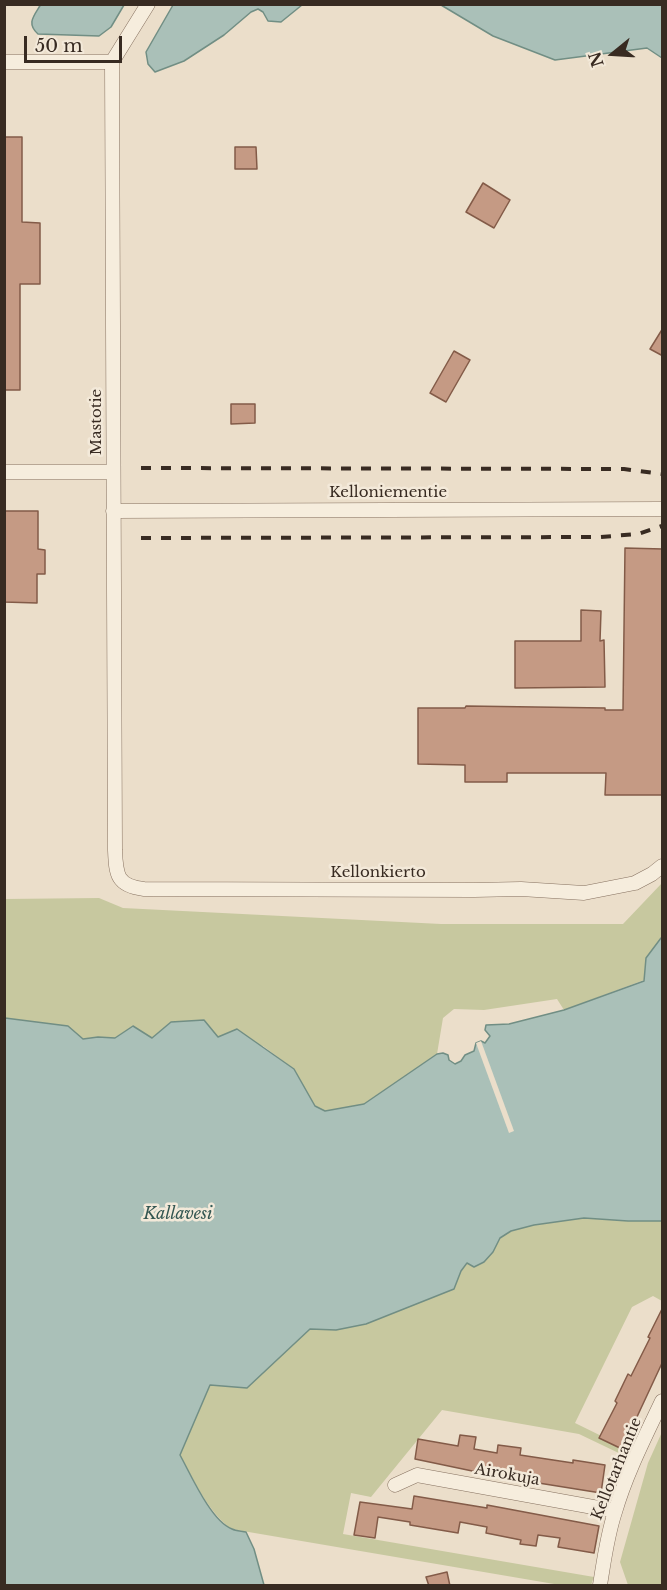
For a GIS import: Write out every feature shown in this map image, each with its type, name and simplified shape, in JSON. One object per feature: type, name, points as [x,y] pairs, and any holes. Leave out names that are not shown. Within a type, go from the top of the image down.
[{"type":"street","points":[[4,62],[112,62],[148,4]]},
{"type":"street","name":"Mastotie","points":[[112,62],[115,850]]},
{"type":"street","points":[[4,472],[113,472]]},
{"type":"street","name":"Kelloniementie","points":[[113,511],[663,509]]},
{"type":"street","name":"Kellonkierto","points":[[115,850],[118,875],[123,883],[133,888],[144,889],[521,889],[584,893],[635,883],[663,866]]},
{"type":"street","name":"Kellotarhantie","points":[[600,1585],[615,1511],[636,1456],[663,1401]]},
{"type":"street","name":"Airokuja","points":[[395,1485],[417,1475],[615,1511]]},
{"type":"green space","points":[[662,883],[662,938],[646,958],[644,980],[564,1010],[557,999],[484,1010],[454,1009],[443,1018],[437,1054],[364,1104],[325,1111],[315,1106],[294,1069],[263,1046],[217,1037],[171,1022],[152,1038],[133,1026],[115,1038],[82,1039],[67,1026],[5,1018],[5,899],[99,898],[123,908],[441,924],[623,924]]},
{"type":"green space","points":[[584,1218],[662,1221],[662,1301],[653,1296],[632,1307],[575,1423],[628,1449],[625,1456],[579,1434],[442,1410],[371,1497],[351,1493],[343,1534],[594,1577],[591,1585],[560,1585],[231,1529],[215,1513],[202,1495],[180,1455],[210,1385],[247,1387],[310,1329],[336,1330],[366,1324],[454,1289],[461,1271],[468,1263],[493,1252],[500,1238],[511,1231],[534,1225]]},
{"type":"green space","points":[[662,1432],[662,1585],[628,1585],[620,1562],[648,1463]]},
{"type":"water","points":[[41,4],[124,5],[111,27],[99,36],[38,34],[32,23]]},
{"type":"water","points":[[173,5],[302,5],[281,22],[268,21],[263,12],[258,9],[251,12],[224,35],[184,61],[155,72],[148,64],[146,52]]},
{"type":"water","points":[[441,5],[662,5],[662,58],[647,48],[555,60],[493,36]]},
{"type":"water","name":"Kallavesi","points":[[661,938],[662,1221],[584,1218],[534,1225],[511,1231],[500,1238],[493,1252],[484,1262],[474,1267],[467,1263],[454,1289],[366,1324],[336,1330],[310,1329],[247,1388],[210,1385],[180,1455],[202,1496],[217,1517],[232,1529],[246,1532],[254,1549],[264,1585],[5,1586],[5,1018],[68,1026],[83,1039],[115,1038],[133,1026],[152,1038],[171,1022],[204,1020],[218,1037],[237,1029],[294,1069],[315,1106],[325,1111],[364,1104],[437,1054],[448,1055],[449,1060],[455,1064],[461,1061],[465,1055],[474,1051],[476,1043],[481,1041],[485,1043],[490,1036],[485,1030],[486,1025],[509,1024],[564,1010],[644,981],[646,958]]},
{"type":"pier","points":[[481,1041],[514,1131],[509,1133],[476,1043]]},
{"type":"building","points":[[4,137],[22,137],[22,222],[40,223],[40,284],[20,284],[20,390],[4,390]]},
{"type":"building","points":[[235,147],[256,147],[257,169],[235,169]]},
{"type":"building","points":[[483,183],[510,200],[494,228],[466,212]]},
{"type":"building","points":[[663,328],[663,356],[650,349]]},
{"type":"building","points":[[454,351],[470,360],[446,402],[430,393]]},
{"type":"building","points":[[231,404],[255,404],[255,423],[231,424]]},
{"type":"building","points":[[4,511],[38,511],[38,549],[45,550],[45,574],[37,574],[37,603],[4,602]]},
{"type":"building","points":[[625,548],[663,549],[663,795],[605,795],[606,773],[507,773],[507,782],[465,782],[465,765],[418,764],[418,708],[465,708],[466,706],[623,710]]},
{"type":"building","points":[[581,610],[601,611],[600,641],[604,640],[605,687],[515,688],[515,641],[581,641]]},
{"type":"building","points":[[663,1307],[663,1361],[622,1449],[599,1438],[617,1403],[615,1401],[628,1374],[631,1376]]},
{"type":"building","points":[[460,1435],[476,1437],[474,1449],[497,1453],[498,1445],[521,1448],[520,1455],[605,1465],[601,1493],[501,1477],[415,1459],[418,1439],[458,1446]]},
{"type":"building","points":[[414,1496],[487,1508],[487,1505],[599,1526],[594,1553],[558,1547],[560,1538],[538,1535],[536,1546],[520,1544],[521,1540],[486,1533],[487,1527],[460,1522],[458,1533],[378,1517],[375,1538],[354,1535],[360,1502],[412,1509]]},
{"type":"building","points":[[447,1572],[450,1586],[429,1586],[426,1577]]},
{"type":"railway","points":[[141,468],[624,469],[662,474]]},
{"type":"railway","points":[[141,538],[600,537],[638,534],[662,526]]}]
